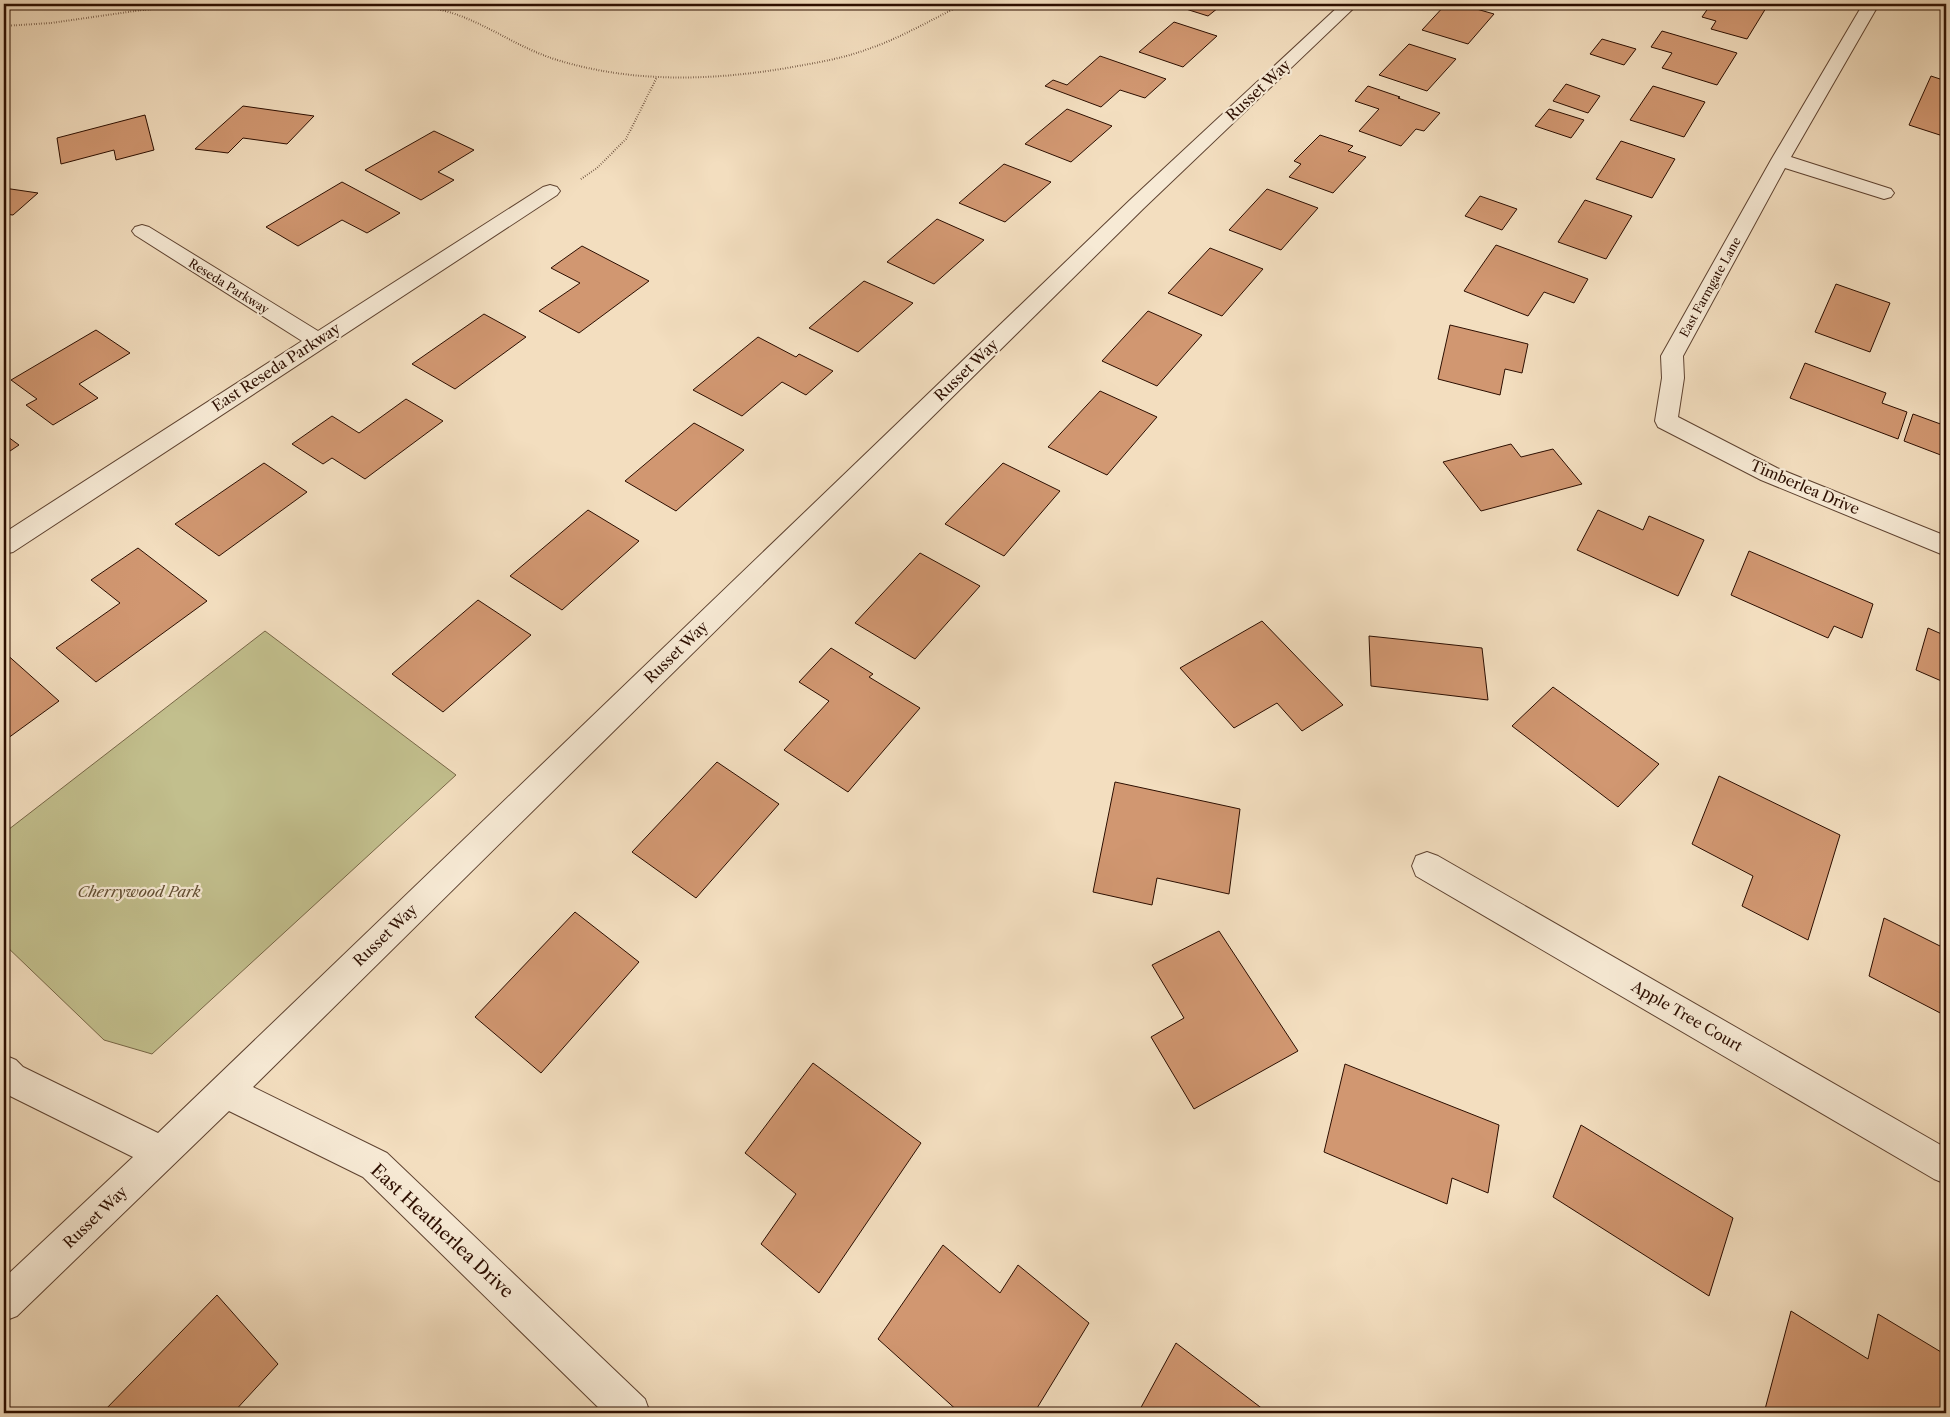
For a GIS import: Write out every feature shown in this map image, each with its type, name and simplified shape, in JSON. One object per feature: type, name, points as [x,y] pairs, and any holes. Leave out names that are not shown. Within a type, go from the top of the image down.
[{"type":"street","name":"Russet Way","points":[[4,1303],[162,1153],[1122,218],[1350,4]]},
{"type":"street","name":"East Farmgate Lane","points":[[1666,421],[1673,378],[1672,356],[1780,160],[1871,4]]},
{"type":"street","points":[[1780,160],[1884,193]]},
{"type":"street","name":"East Reseda Parkway","points":[[4,545],[550,191]]},
{"type":"street","name":"Reseda Parkway","points":[[142,231],[317,341]]},
{"type":"street","name":"Timberlea Drive","points":[[1666,421],[1770,474],[1946,546]]},
{"type":"street","name":"Apple Tree Court","points":[[1427,866],[1946,1166]]},
{"type":"street","points":[[4,1072],[11,1080],[162,1153]]},
{"type":"street","name":"East Heatherlea Drive","points":[[224,1091],[375,1165],[631,1413]]},
{"type":"path","points":[[4,26],[51,23],[142,10],[216,4]]},
{"type":"path","points":[[406,4],[429,7],[464,18],[499,36],[554,59],[623,76],[692,79],[754,74],[828,61],[888,42],[964,4]]},
{"type":"path","points":[[550,191],[565,192],[597,168],[626,139],[657,77]]},
{"type":"green space","name":"Cherrywood Park","points":[[265,631],[456,775],[152,1054],[104,1040],[4,944],[4,833]]},
{"type":"building","points":[[1170,4],[1223,4],[1208,16]]},
{"type":"building","points":[[1446,4],[1459,4],[1494,14],[1468,44],[1422,30]]},
{"type":"building","points":[[1711,4],[1751,4],[1766,8],[1747,39],[1711,29],[1716,21],[1702,17]]},
{"type":"building","points":[[1174,22],[1217,36],[1183,67],[1139,52]]},
{"type":"building","points":[[1662,31],[1737,53],[1717,85],[1662,68],[1672,53],[1651,47]]},
{"type":"building","points":[[1602,39],[1636,49],[1624,65],[1590,54]]},
{"type":"building","points":[[1409,44],[1456,59],[1427,91],[1379,75]]},
{"type":"building","points":[[1100,56],[1166,79],[1145,98],[1120,90],[1101,107],[1045,86],[1053,80],[1067,85]]},
{"type":"building","points":[[1931,76],[1946,81],[1946,137],[1909,125]]},
{"type":"building","points":[[1566,84],[1600,96],[1588,113],[1553,101]]},
{"type":"building","points":[[1368,86],[1440,113],[1424,131],[1416,129],[1401,146],[1359,131],[1379,109],[1355,101]]},
{"type":"building","points":[[1653,86],[1705,102],[1684,137],[1630,120]]},
{"type":"building","points":[[243,106],[314,116],[287,144],[243,138],[228,153],[195,149]]},
{"type":"building","points":[[1067,109],[1112,126],[1071,162],[1025,144]]},
{"type":"building","points":[[1549,109],[1584,120],[1571,138],[1535,126]]},
{"type":"building","points":[[145,115],[154,150],[116,160],[114,150],[61,164],[57,138]]},
{"type":"building","points":[[434,131],[474,150],[438,172],[454,180],[421,200],[365,170]]},
{"type":"building","points":[[1320,135],[1353,146],[1348,151],[1366,157],[1333,193],[1289,177],[1301,164],[1294,161]]},
{"type":"building","points":[[1621,141],[1675,159],[1652,198],[1596,179]]},
{"type":"building","points":[[1004,164],[1051,182],[1005,222],[959,203]]},
{"type":"building","points":[[342,182],[400,213],[367,233],[342,220],[298,246],[266,227]]},
{"type":"building","points":[[4,188],[38,193],[13,215],[4,214]]},
{"type":"building","points":[[1267,189],[1318,208],[1281,250],[1229,230]]},
{"type":"building","points":[[1480,196],[1517,209],[1502,230],[1465,216]]},
{"type":"building","points":[[1585,200],[1632,216],[1606,259],[1558,242]]},
{"type":"building","points":[[937,219],[984,240],[934,284],[887,262]]},
{"type":"building","points":[[1496,245],[1588,279],[1574,303],[1544,292],[1528,316],[1464,291]]},
{"type":"building","points":[[582,246],[649,281],[579,333],[539,311],[580,283],[551,268]]},
{"type":"building","points":[[1210,248],[1263,269],[1222,316],[1168,293]]},
{"type":"building","points":[[864,281],[913,303],[858,352],[809,328]]},
{"type":"building","points":[[1836,284],[1890,303],[1870,352],[1815,332]]},
{"type":"building","points":[[1148,311],[1202,335],[1157,386],[1102,361]]},
{"type":"building","points":[[484,314],[526,337],[455,389],[412,364]]},
{"type":"building","points":[[1450,325],[1528,344],[1522,373],[1505,369],[1500,395],[1438,379]]},
{"type":"building","points":[[96,330],[130,353],[79,384],[98,398],[53,425],[26,405],[37,399],[11,380]]},
{"type":"building","points":[[758,337],[796,357],[799,354],[833,371],[806,395],[782,382],[742,416],[693,390]]},
{"type":"building","points":[[1805,363],[1886,393],[1882,403],[1907,412],[1898,439],[1790,398]]},
{"type":"building","points":[[1100,391],[1157,417],[1107,475],[1048,447]]},
{"type":"building","points":[[406,399],[443,421],[365,479],[332,458],[323,464],[292,444],[332,416],[359,433]]},
{"type":"building","points":[[1913,414],[1946,426],[1946,457],[1904,441]]},
{"type":"building","points":[[694,423],[744,450],[676,511],[625,481]]},
{"type":"building","points":[[4,434],[19,445],[4,455]]},
{"type":"building","points":[[1511,444],[1521,457],[1553,449],[1582,484],[1481,511],[1443,462]]},
{"type":"building","points":[[264,463],[307,492],[219,556],[175,524]]},
{"type":"building","points":[[1003,463],[1060,491],[1004,556],[945,524]]},
{"type":"building","points":[[588,510],[639,541],[562,610],[510,576]]},
{"type":"building","points":[[1598,510],[1643,530],[1649,516],[1704,540],[1678,596],[1577,550]]},
{"type":"building","points":[[138,548],[207,601],[96,682],[56,648],[120,603],[91,580]]},
{"type":"building","points":[[1749,551],[1873,604],[1862,638],[1834,626],[1828,638],[1731,595]]},
{"type":"building","points":[[920,553],[980,586],[915,659],[855,623]]},
{"type":"building","points":[[478,600],[531,635],[443,712],[392,674]]},
{"type":"building","points":[[1262,621],[1343,705],[1302,731],[1277,703],[1234,728],[1180,668]]},
{"type":"building","points":[[1928,628],[1946,636],[1946,683],[1916,670]]},
{"type":"building","points":[[1369,636],[1482,648],[1488,700],[1371,686]]},
{"type":"building","points":[[831,648],[873,674],[869,677],[920,708],[848,792],[784,750],[829,701],[799,682]]},
{"type":"building","points":[[4,652],[59,701],[4,741]]},
{"type":"building","points":[[1553,687],[1659,764],[1618,807],[1512,726]]},
{"type":"building","points":[[717,762],[779,804],[696,898],[632,852]]},
{"type":"building","points":[[1719,776],[1840,835],[1808,940],[1742,906],[1753,876],[1692,844]]},
{"type":"building","points":[[1115,782],[1240,809],[1229,894],[1157,878],[1152,905],[1093,892]]},
{"type":"building","points":[[575,912],[639,962],[541,1073],[475,1017]]},
{"type":"building","points":[[1884,918],[1946,949],[1946,1016],[1869,976]]},
{"type":"building","points":[[1219,931],[1298,1051],[1194,1109],[1151,1037],[1184,1018],[1152,965]]},
{"type":"building","points":[[813,1063],[921,1143],[819,1293],[761,1244],[796,1194],[745,1153]]},
{"type":"building","points":[[1345,1064],[1499,1125],[1488,1193],[1452,1178],[1447,1204],[1324,1152]]},
{"type":"building","points":[[1581,1125],[1733,1218],[1709,1296],[1553,1197]]},
{"type":"building","points":[[943,1245],[1000,1293],[1018,1265],[1089,1323],[1034,1413],[960,1413],[878,1339]]},
{"type":"building","points":[[217,1295],[278,1364],[233,1413],[102,1413]]},
{"type":"building","points":[[1791,1311],[1868,1359],[1878,1314],[1946,1355],[1946,1413],[1764,1413]]},
{"type":"building","points":[[1176,1343],[1268,1413],[1138,1413]]}]
